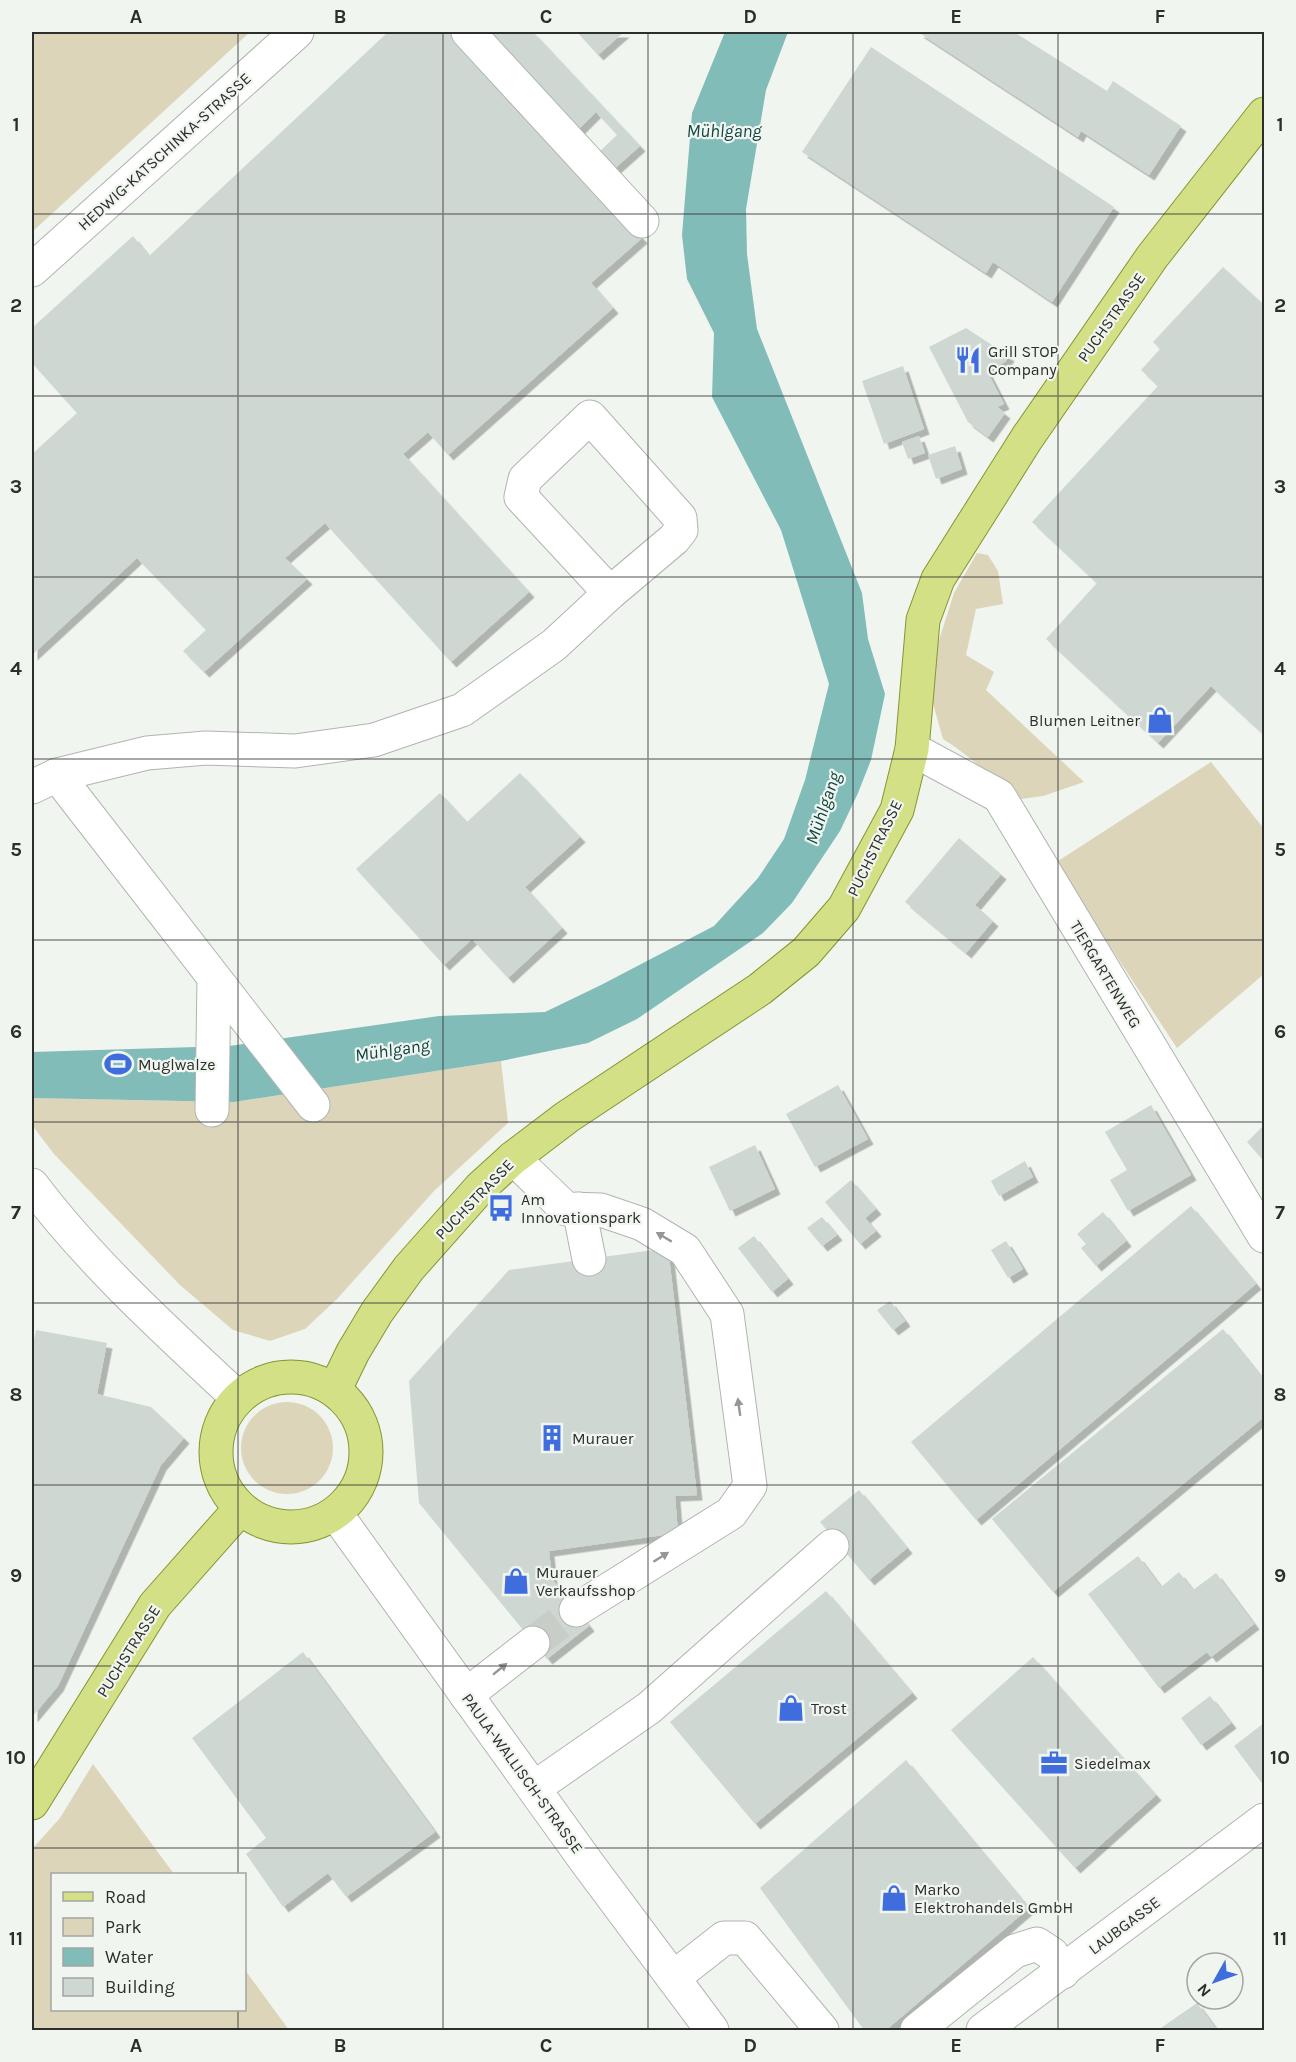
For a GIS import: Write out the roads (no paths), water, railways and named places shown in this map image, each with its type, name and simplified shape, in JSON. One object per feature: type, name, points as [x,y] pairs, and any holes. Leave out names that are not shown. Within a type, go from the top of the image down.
[{"type":"main road","name":"PUCHSTRASSE","points":[[335,1389],[353,1352],[377,1312],[409,1268],[480,1188],[513,1158],[587,1103],[760,989],[806,952],[844,908],[897,810],[912,748],[923,620],[939,579],[1027,438],[1152,257],[1264,114]]},
{"type":"main road","points":[[289,1374],[316,1379],[335,1389],[356,1418],[367,1440],[363,1478],[351,1497],[336,1514],[321,1522],[279,1527],[261,1521],[240,1509],[216,1466],[215,1443],[219,1423],[237,1397],[289,1374]]},
{"type":"main road","name":"PUCHSTRASSE","points":[[32,1803],[155,1605],[240,1509]]},
{"type":"street","name":"HEDWIG-KATSCHINKA-STRASSE","points":[[32,270],[297,32]]},
{"type":"street","points":[[468,32],[642,221]]},
{"type":"street","points":[[313,1105],[214,979],[44,781],[147,753],[206,748],[295,751],[374,740],[462,710],[554,645],[610,593],[674,539],[681,530],[680,518],[590,417],[525,478],[521,497],[610,593]]},
{"type":"street","name":"TIERGARTENWEG","points":[[912,748],[999,796],[1264,1236]]},
{"type":"street","points":[[212,1110],[214,979]]},
{"type":"street","points":[[513,1158],[566,1209],[601,1210],[642,1224],[685,1250],[727,1314],[750,1486],[731,1513],[576,1610]]},
{"type":"street","points":[[32,1185],[42,1219],[148,1313],[237,1397]]},
{"type":"street","points":[[579,1209],[589,1259]]},
{"type":"street","name":"PAULA-WALLISCH-STRASSE","points":[[336,1514],[712,2031]]},
{"type":"street","points":[[534,1788],[649,1708],[832,1546]]},
{"type":"street","points":[[466,1695],[533,1643]]},
{"type":"street","name":"LAUBGASSE","points":[[983,2031],[1264,1820]]},
{"type":"street","points":[[673,1978],[724,1938],[745,1938],[822,2031]]},
{"type":"street","points":[[917,2031],[1015,1951],[1037,1944],[1052,1954],[1063,1972]]},
{"type":"water","name":"Mühlgang","points":[[725,32],[788,32],[766,90],[746,209],[747,254],[757,329],[862,593],[868,639],[885,694],[871,760],[840,831],[792,903],[763,933],[637,1019],[588,1043],[501,1061],[234,1102],[32,1098],[32,1052],[229,1046],[439,1016],[545,1012],[714,926],[758,878],[784,839],[805,780],[829,684],[781,530],[712,397],[714,333],[687,279],[682,235],[692,113]]},
{"type":"tunnel","points":[[533,1643],[576,1610]]},
{"type":"place","name":"Grill STOP Company","points":[[968,360]]},
{"type":"place","name":"Blumen Leitner","points":[[1160,720]]},
{"type":"place","name":"Muglwalze","points":[[118,1064]]},
{"type":"place","name":"Am Innovationspark","points":[[501,1208]]},
{"type":"place","name":"Murauer","points":[[552,1438]]},
{"type":"place","name":"Murauer Verkaufsshop","points":[[516,1581]]},
{"type":"place","name":"Trost","points":[[791,1708]]},
{"type":"place","name":"Siedelmax","points":[[1054,1763]]},
{"type":"place","name":"Marko Elektrohandels GmbH","points":[[894,1898]]}]
